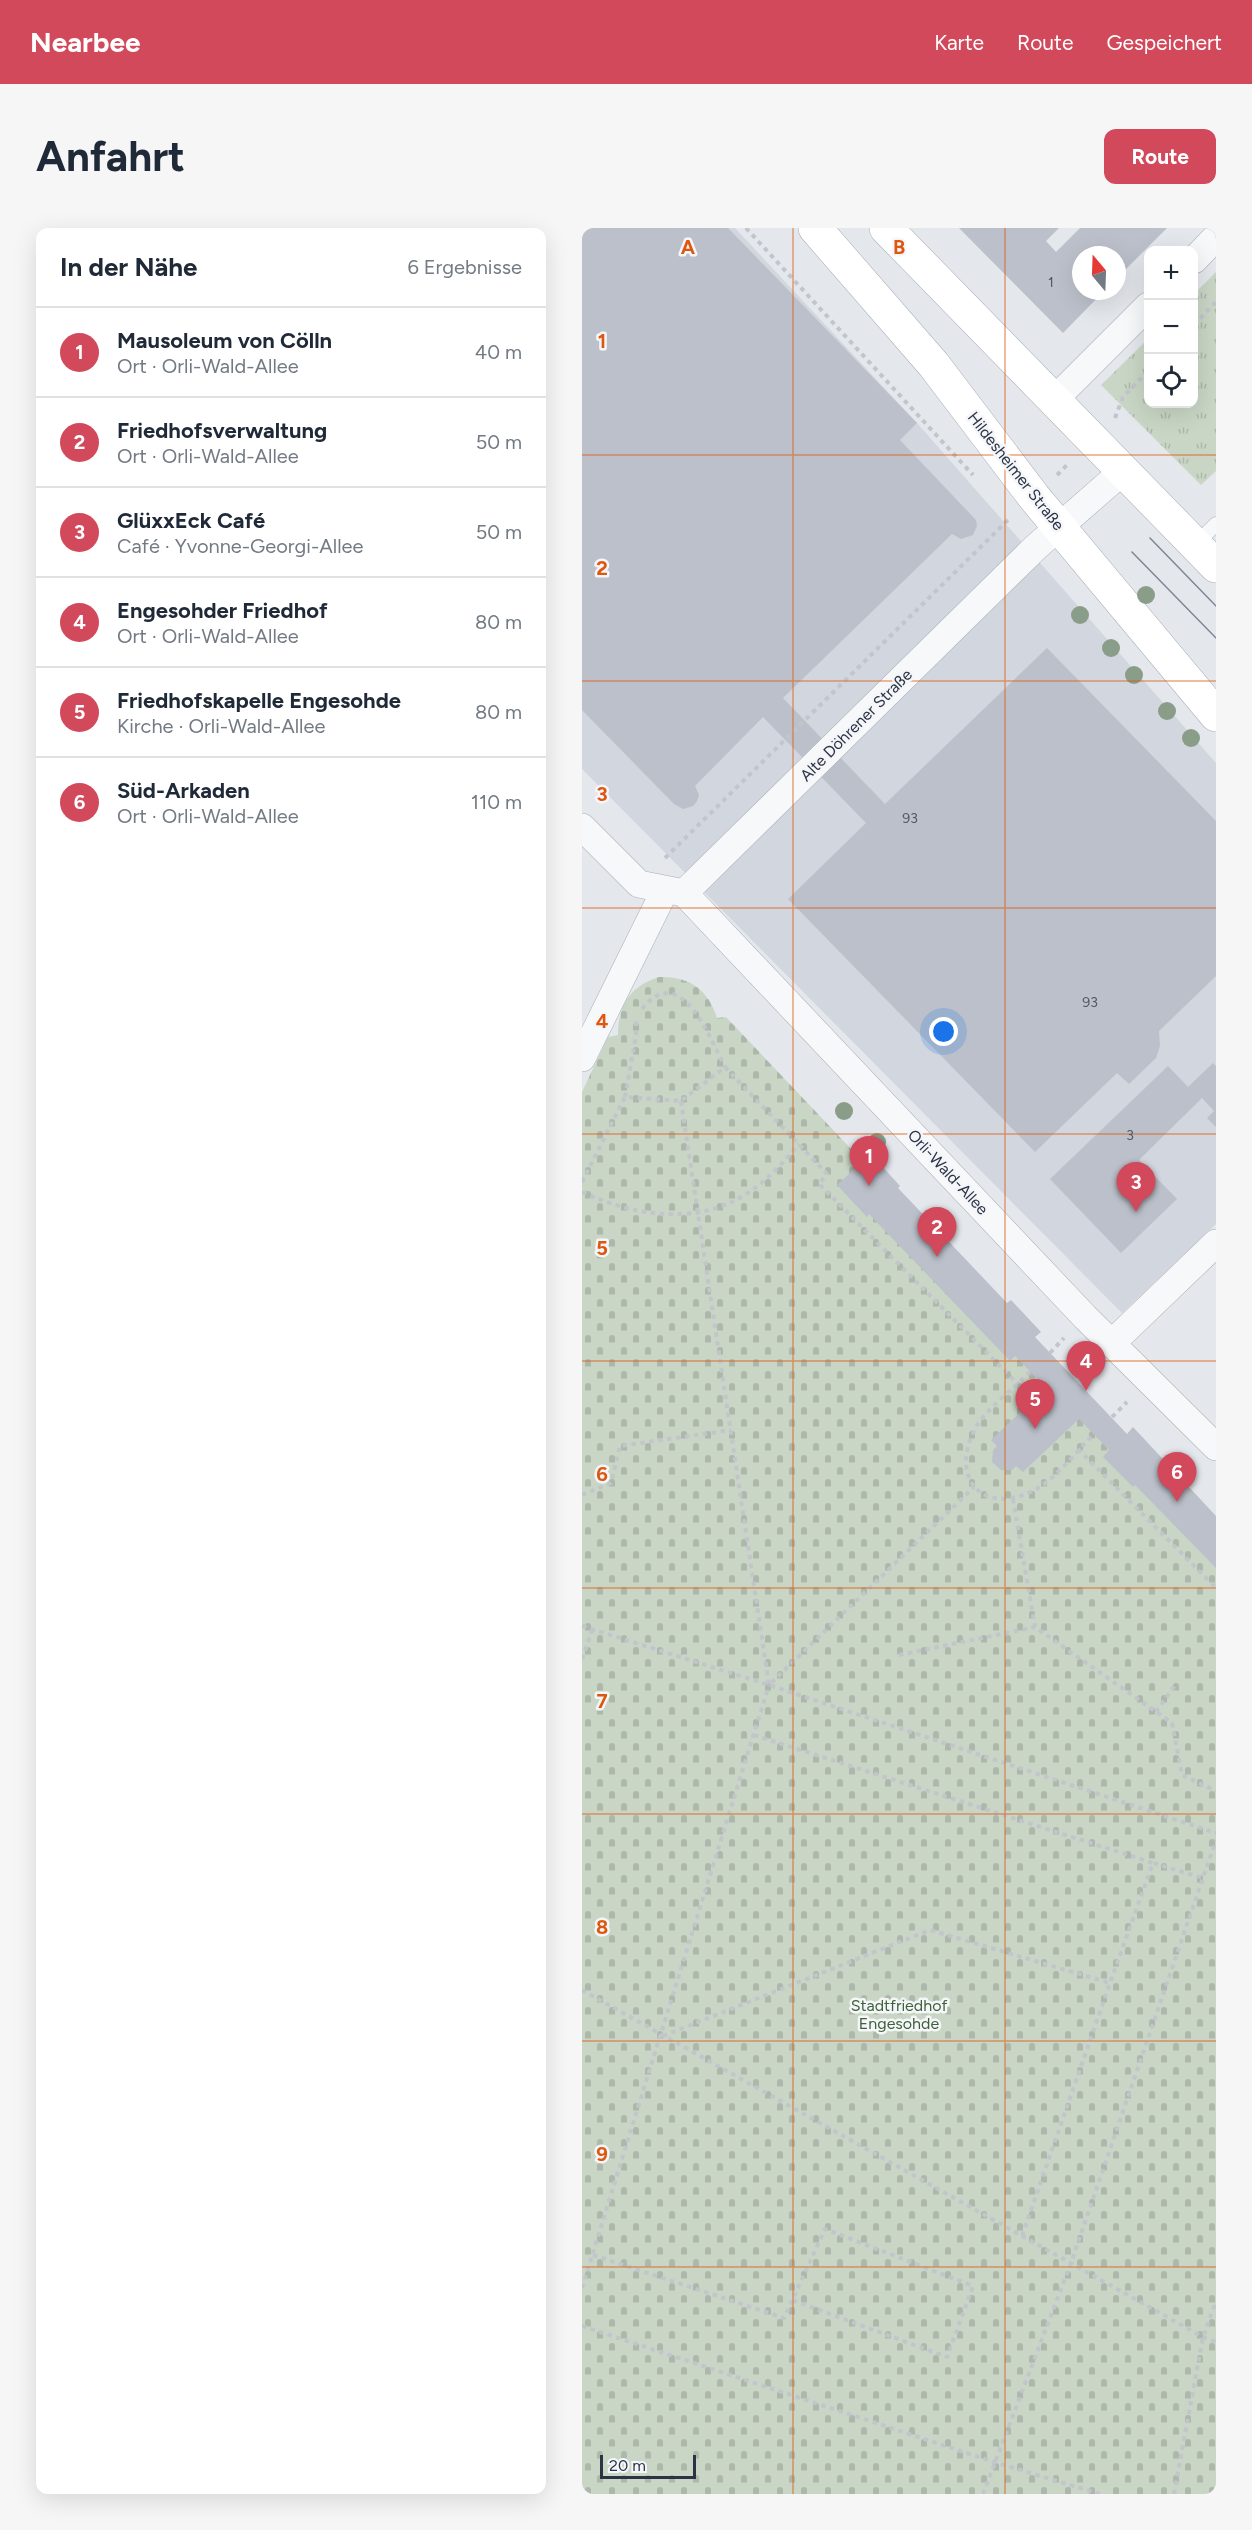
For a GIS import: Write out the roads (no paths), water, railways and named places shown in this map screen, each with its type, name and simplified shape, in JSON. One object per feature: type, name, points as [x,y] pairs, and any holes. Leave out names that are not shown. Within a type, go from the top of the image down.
[{"type":"main road","name":"Hildesheimer Straße","points":[[816,228],[934,365],[1023,507],[1048,538],[1216,715]]},
{"type":"main road","points":[[886,228],[1094,440],[1122,472],[1209,545]]},
{"type":"street","points":[[1198,256],[1216,237]]},
{"type":"street","points":[[1054,400],[1144,311]]},
{"type":"street","name":"Alte Döhrener Straße","points":[[582,1058],[674,892],[1048,538],[1122,472]]},
{"type":"street","points":[[582,827],[639,884],[674,892]]},
{"type":"street","name":"Orli-Wald-Allee","points":[[674,892],[1216,1447]]},
{"type":"street","points":[[1112,1343],[1216,1244]]},
{"type":"tram line","points":[[1150,538],[1216,606]]},
{"type":"tram line","points":[[1132,552],[1216,638]]},
{"type":"place","name":"Mausoleum von Cölln","points":[[869,1186]]},
{"type":"place","name":"GlüxxEck Café","points":[[1136,1212]]},
{"type":"place","name":"Friedhofsverwaltung","points":[[937,1257]]},
{"type":"place","name":"Engesohder Friedhof","points":[[1086,1391]]},
{"type":"place","name":"Friedhofskapelle Engesohde","points":[[1035,1429]]},
{"type":"place","name":"Süd-Arkaden","points":[[1177,1502]]},
{"type":"park label","name":"Stadtfriedhof Engesohde","points":[[899,2014]]}]
